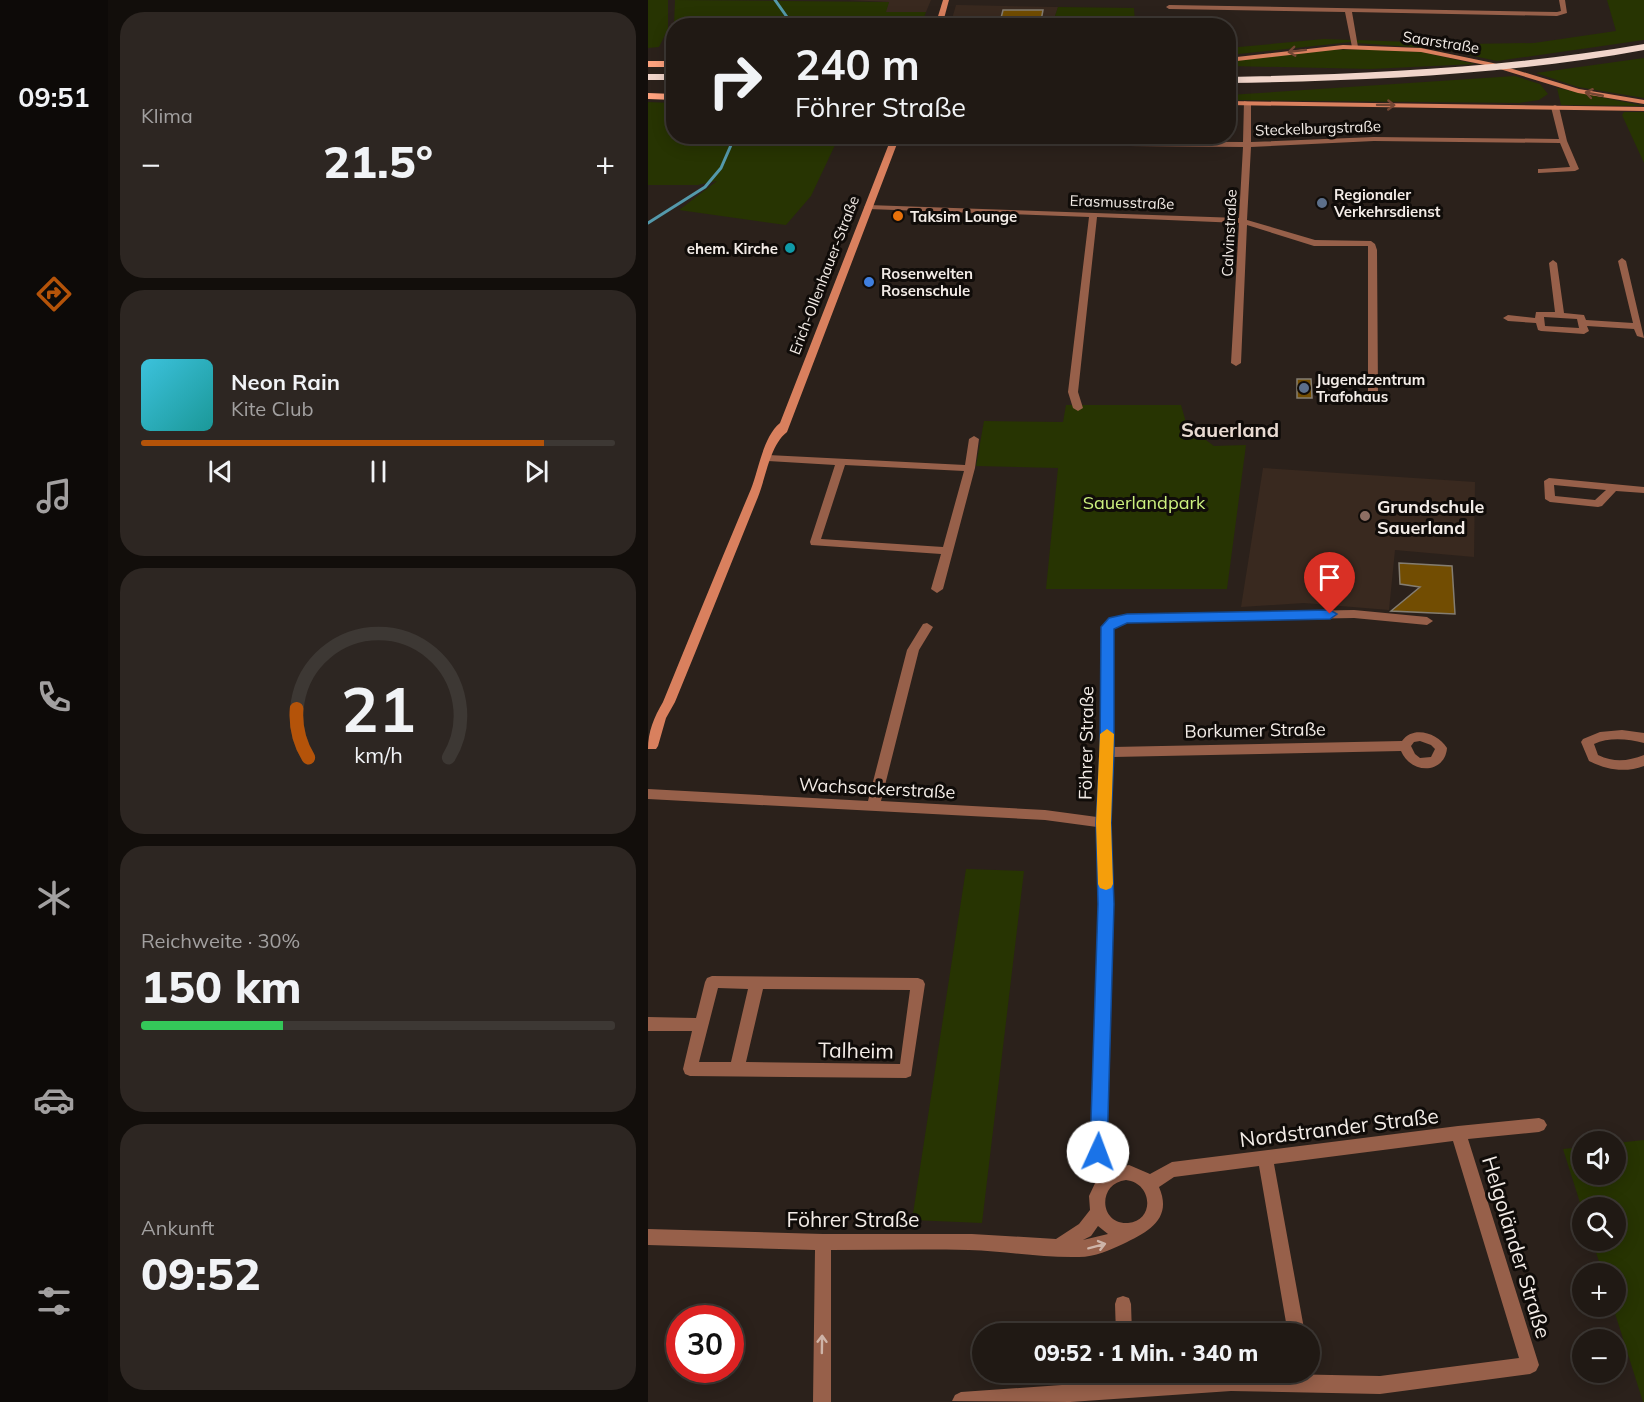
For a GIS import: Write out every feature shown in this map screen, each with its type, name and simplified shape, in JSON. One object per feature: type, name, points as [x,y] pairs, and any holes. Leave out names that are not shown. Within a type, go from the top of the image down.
[{"type":"highway","points":[[1236,80],[1372,76],[1515,66],[1644,47]]},
{"type":"highway","points":[[1236,90],[1505,72],[1644,52]]},
{"type":"highway","points":[[1236,70],[1372,76]]},
{"type":"highway","points":[[648,76],[666,77]]},
{"type":"highway","points":[[648,82],[666,82]]},
{"type":"highway","points":[[1236,85],[1319,83]]},
{"type":"main road","points":[[940,18],[946,0]]},
{"type":"main road","name":"Saarstraße","points":[[1236,59],[1355,47],[1421,50],[1491,64],[1595,95],[1644,102]]},
{"type":"main road","points":[[648,64],[666,64]]},
{"type":"main road","points":[[1546,82],[1554,97],[1555,107]]},
{"type":"main road","points":[[648,96],[666,97]]},
{"type":"main road","points":[[1512,106],[1536,105],[1554,97]]},
{"type":"main road","points":[[1236,103],[1644,109]]},
{"type":"main road","name":"Erich-Ollenhauer-Straße","points":[[650,751],[668,718],[669,702],[770,454],[780,439],[782,426],[893,144]]},
{"type":"street","points":[[1280,0],[1281,9]]},
{"type":"street","points":[[1169,7],[1557,14],[1565,10],[1562,0]]},
{"type":"street","points":[[1348,11],[1355,47]]},
{"type":"street","name":"Calvinstraße","points":[[1236,363],[1247,103]]},
{"type":"street","points":[[1541,171],[1575,170],[1563,141],[1555,107]]},
{"type":"street","name":"Steckelburgstraße","points":[[1236,144],[1374,140],[1563,141]]},
{"type":"street","name":"Erasmusstraße","points":[[868,207],[1243,221],[1314,243],[1371,244],[1373,250],[1372,394]]},
{"type":"street","points":[[1078,408],[1073,392],[1093,214]]},
{"type":"street","points":[[1582,323],[1641,325],[1622,261]]},
{"type":"street","points":[[1553,263],[1560,315]]},
{"type":"street","points":[[1539,314],[1560,315],[1581,317],[1584,331],[1541,328],[1539,314]]},
{"type":"street","points":[[1508,318],[1540,321]]},
{"type":"street","points":[[937,589],[970,468],[974,439]]},
{"type":"street","points":[[770,454],[841,462],[970,468]]},
{"type":"street","points":[[841,462],[814,542],[946,551]]},
{"type":"street","points":[[1614,487],[1598,504],[1550,499],[1549,481],[1614,487],[1644,490]]},
{"type":"street","name":"Föhrer Straße","points":[[1106,1181],[1098,1152],[1106,904],[1103,823],[1107,752],[1107,627],[1114,621],[1150,617],[1354,614],[1427,621]]},
{"type":"street","points":[[873,806],[914,650],[927,627]]},
{"type":"street","points":[[1643,741],[1596,736],[1587,742],[1593,758],[1606,765],[1640,763],[1644,760]]},
{"type":"street","name":"Borkumer Straße","points":[[1107,752],[1405,746]]},
{"type":"street","name":"Wachsackerstraße","points":[[648,794],[1045,815],[1103,823]]},
{"type":"street","name":"Talheim","points":[[712,982],[918,984],[906,1071],[690,1069],[701,1025],[712,982]]},
{"type":"street","points":[[737,1069],[757,983]]},
{"type":"street","points":[[648,1024],[701,1025]]},
{"type":"street","name":"Nordstrander Straße","points":[[1149,1184],[1172,1170],[1458,1133],[1539,1125]]},
{"type":"street","name":"Helgoländer Straße","points":[[1320,1379],[1380,1386],[1530,1365],[1458,1133]]},
{"type":"street","points":[[1265,1158],[1295,1323]]},
{"type":"street","points":[[1135,1230],[1117,1231],[1109,1226],[1098,1212],[1097,1195],[1106,1181],[1114,1176],[1133,1174],[1149,1184]]},
{"type":"street","name":"Föhrer Straße","points":[[648,1237],[823,1242],[972,1242],[1057,1248],[1094,1248],[1135,1230],[1150,1219],[1154,1210],[1154,1192],[1149,1184]]},
{"type":"street","points":[[1057,1248],[1085,1230],[1098,1212]]},
{"type":"street","points":[[822,1402],[823,1242]]},
{"type":"street","points":[[1123,1304],[1124,1323]]},
{"type":"street","name":"Helgoländer Straße","points":[[961,1401],[1110,1383]]},
{"type":"shaded area","points":[[847,0],[931,0],[926,12],[885,12],[889,2]]},
{"type":"shaded area","points":[[956,5],[1058,7],[1054,18],[952,18]]},
{"type":"shaded area","points":[[853,144],[881,144],[880,146]]},
{"type":"shaded area","name":"Grundschule Sauerland","points":[[1263,468],[1475,482],[1474,557],[1395,550],[1389,610],[1304,603],[1241,607]]},
{"type":"green space","points":[[648,0],[668,0],[666,33],[659,47],[648,48]]},
{"type":"green space","points":[[675,0],[889,2],[886,12],[926,12],[924,18],[674,18]]},
{"type":"green space","points":[[1607,0],[1644,0],[1644,40],[1497,61],[1441,49],[1356,43],[1356,40],[1467,44],[1534,43],[1616,31]]},
{"type":"green space","points":[[1058,7],[1134,8],[1135,18],[1054,18]]},
{"type":"green space","points":[[1324,39],[1351,40],[1351,42],[1236,54],[1236,47]]},
{"type":"green space","points":[[1376,49],[1422,52],[1475,64],[1371,69],[1236,66],[1236,60],[1321,50]]},
{"type":"green space","points":[[1644,58],[1644,98],[1578,87],[1536,73]]},
{"type":"green space","points":[[1515,76],[1540,84],[1548,94],[1539,100],[1519,103],[1236,100],[1236,95]]},
{"type":"green space","points":[[1557,88],[1644,106],[1561,105]]},
{"type":"green space","points":[[648,102],[666,103],[666,144],[836,144],[811,196],[786,225],[679,210],[717,181],[698,185],[648,185]]},
{"type":"green space","points":[[1624,112],[1644,112],[1644,163],[1622,115]]},
{"type":"green space","name":"Sauerlandpark","points":[[1066,405],[1181,405],[1187,426],[1214,446],[1246,445],[1227,589],[1046,589],[1058,468],[976,466],[984,421],[1063,422]]},
{"type":"green space","points":[[966,869],[1024,871],[982,1223],[912,1220]]},
{"type":"green space","points":[[1644,1140],[1644,1402],[1626,1348],[1626,1329],[1620,1329],[1616,1317],[1626,1317],[1626,1263],[1600,1263],[1595,1251],[1626,1251],[1626,1197],[1578,1197],[1574,1185],[1626,1185],[1626,1142]]},
{"type":"green space","points":[[1572,1148],[1572,1177],[1563,1149]]},
{"type":"building","points":[[1003,10],[1043,10],[1042,18],[1001,18]]},
{"type":"building","name":"Jugendzentrum Trafohaus","points":[[1297,379],[1311,379],[1312,398],[1297,398]]},
{"type":"building","points":[[1399,563],[1452,566],[1455,614],[1391,611],[1420,587],[1400,584]]},
{"type":"waterway","points":[[775,0],[787,18]]},
{"type":"waterway","points":[[648,223],[705,187],[721,168],[732,144]]},
{"type":"slow traffic","points":[[1106,884],[1103,823],[1107,734]]},
{"type":"place","name":"Regionaler Verkehrsdienst","points":[[1322,203]]},
{"type":"place","name":"Taksim Lounge","points":[[898,216]]},
{"type":"place","name":"ehem. Kirche","points":[[790,248]]},
{"type":"place","name":"Rosenwelten Rosenschule","points":[[869,282]]},
{"type":"place","name":"Jugendzentrum Trafohaus","points":[[1304,388]]},
{"type":"place","name":"Grundschule Sauerland","points":[[1365,516]]},
{"type":"district","name":"Sauerland","points":[[1230,429]]},
{"type":"route","points":[[1098,1152],[1106,904],[1103,823],[1107,752],[1107,627],[1114,621],[1127,618],[1330,614]]}]
